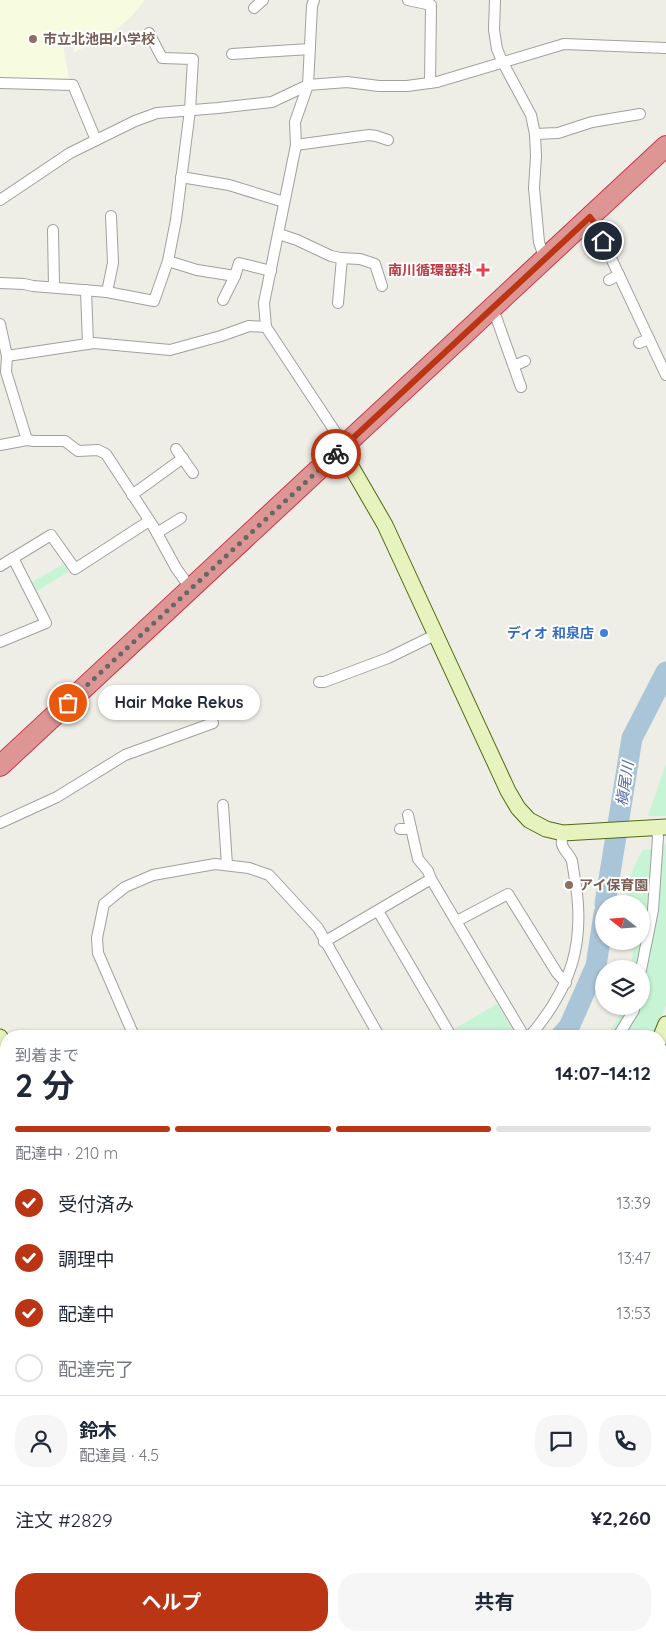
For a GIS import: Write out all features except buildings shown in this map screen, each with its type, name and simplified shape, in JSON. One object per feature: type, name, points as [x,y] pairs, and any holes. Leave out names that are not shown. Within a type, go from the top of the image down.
[{"type":"highway","points":[[0,766],[666,146]]},
{"type":"street","points":[[254,8],[263,0]]},
{"type":"street","points":[[314,0],[312,6],[308,85],[296,122],[296,145],[264,303],[266,327],[340,439],[341,449],[385,525],[508,791],[518,808],[529,820],[546,829],[569,832],[657,827],[653,910],[643,960]]},
{"type":"street","points":[[408,0],[431,5],[430,83]]},
{"type":"street","points":[[495,0],[494,30],[497,49],[531,115],[536,156],[534,188],[539,242],[545,260]]},
{"type":"street","points":[[0,284],[24,284],[107,292],[154,301],[168,261],[176,220],[190,110],[193,59],[162,58],[149,33]]},
{"type":"street","points":[[0,200],[70,153],[135,121],[157,113],[272,102],[308,85],[346,82],[379,86],[407,86],[430,83],[564,44],[666,48]]},
{"type":"street","points":[[232,54],[310,49]]},
{"type":"street","points":[[0,83],[72,85],[96,140]]},
{"type":"street","points":[[534,134],[558,133],[592,122],[640,114]]},
{"type":"street","points":[[296,145],[369,135],[388,140]]},
{"type":"street","points":[[181,177],[229,185],[284,202]]},
{"type":"street","points":[[107,292],[113,263],[111,216]]},
{"type":"street","points":[[590,217],[619,275],[644,341],[666,376]]},
{"type":"street","points":[[53,230],[54,287]]},
{"type":"street","points":[[279,234],[331,256],[360,259],[375,264],[382,286]]},
{"type":"street","points":[[338,303],[342,258]]},
{"type":"street","points":[[168,261],[197,270],[235,276]]},
{"type":"street","points":[[223,300],[239,264],[271,272]]},
{"type":"street","points":[[609,280],[619,275]]},
{"type":"street","points":[[86,290],[88,344]]},
{"type":"street","points":[[490,310],[496,317],[521,386]]},
{"type":"street","points":[[0,324],[8,356],[6,372],[27,440]]},
{"type":"street","points":[[8,356],[94,343],[170,350],[249,326],[266,327]]},
{"type":"street","points":[[514,366],[525,361]]},
{"type":"street","points":[[0,445],[27,440],[65,441],[78,451],[98,450],[106,454],[157,533],[176,568],[191,589]]},
{"type":"street","points":[[176,449],[193,473]]},
{"type":"street","points":[[132,495],[182,458]]},
{"type":"street","points":[[157,533],[181,518]]},
{"type":"street","points":[[0,566],[52,535],[75,569],[149,521]]},
{"type":"street","points":[[0,642],[46,623],[13,558]]},
{"type":"street","points":[[318,682],[324,682],[388,658],[437,634]]},
{"type":"street","points":[[0,823],[57,797],[125,755],[212,723]]},
{"type":"street","points":[[223,805],[227,865]]},
{"type":"street","points":[[408,815],[418,859],[428,870],[431,879],[521,1030]]},
{"type":"street","points":[[400,829],[412,830]]},
{"type":"street","points":[[535,1030],[556,1002],[566,983],[571,970],[577,937],[578,897],[571,859],[562,844],[569,832]]},
{"type":"street","points":[[131,1030],[98,953],[97,938],[104,904],[125,886],[154,875],[214,864],[249,868],[269,875],[308,915],[318,928],[324,942],[375,1030]]},
{"type":"street","points":[[324,942],[431,879]]},
{"type":"street","points":[[457,921],[508,894],[557,973],[566,983]]},
{"type":"street","points":[[378,911],[447,1030]]},
{"type":"street","points":[[622,1030],[631,1015]]},
{"type":"shaded area","name":"市立北池田小学校","points":[[0,0],[145,0],[132,16],[109,36],[74,52],[72,39],[62,40],[69,79],[0,79]]},
{"type":"green space","points":[[64,564],[68,572],[37,591],[32,582]]},
{"type":"green space","points":[[666,764],[666,816],[648,816]]},
{"type":"green space","points":[[666,843],[666,1005],[656,1030],[611,1030],[620,1015],[650,1015],[650,960],[632,960],[633,950],[650,950],[650,895],[627,895],[625,888],[642,850],[662,849]]},
{"type":"green space","points":[[497,1004],[513,1030],[455,1030]]},
{"type":"waterway","name":"槇尾川","points":[[606,895],[632,738],[666,672]]},
{"type":"waterway","name":"槇尾川","points":[[566,1030],[596,966],[598,950]]},
{"type":"way so far","points":[[68,703],[336,454]]},
{"type":"place","name":"市立北池田小学校","points":[[33,39]]},
{"type":"place","name":"南川循環器科","points":[[483,270]]},
{"type":"place","name":"ディオ 和泉店","points":[[604,633]]},
{"type":"place","name":"Hair Make Rekus","points":[[68,703]]},
{"type":"place","name":"アイ保育園","points":[[569,885]]},
{"type":"route","points":[[336,454],[590,217],[603,241]]}]
